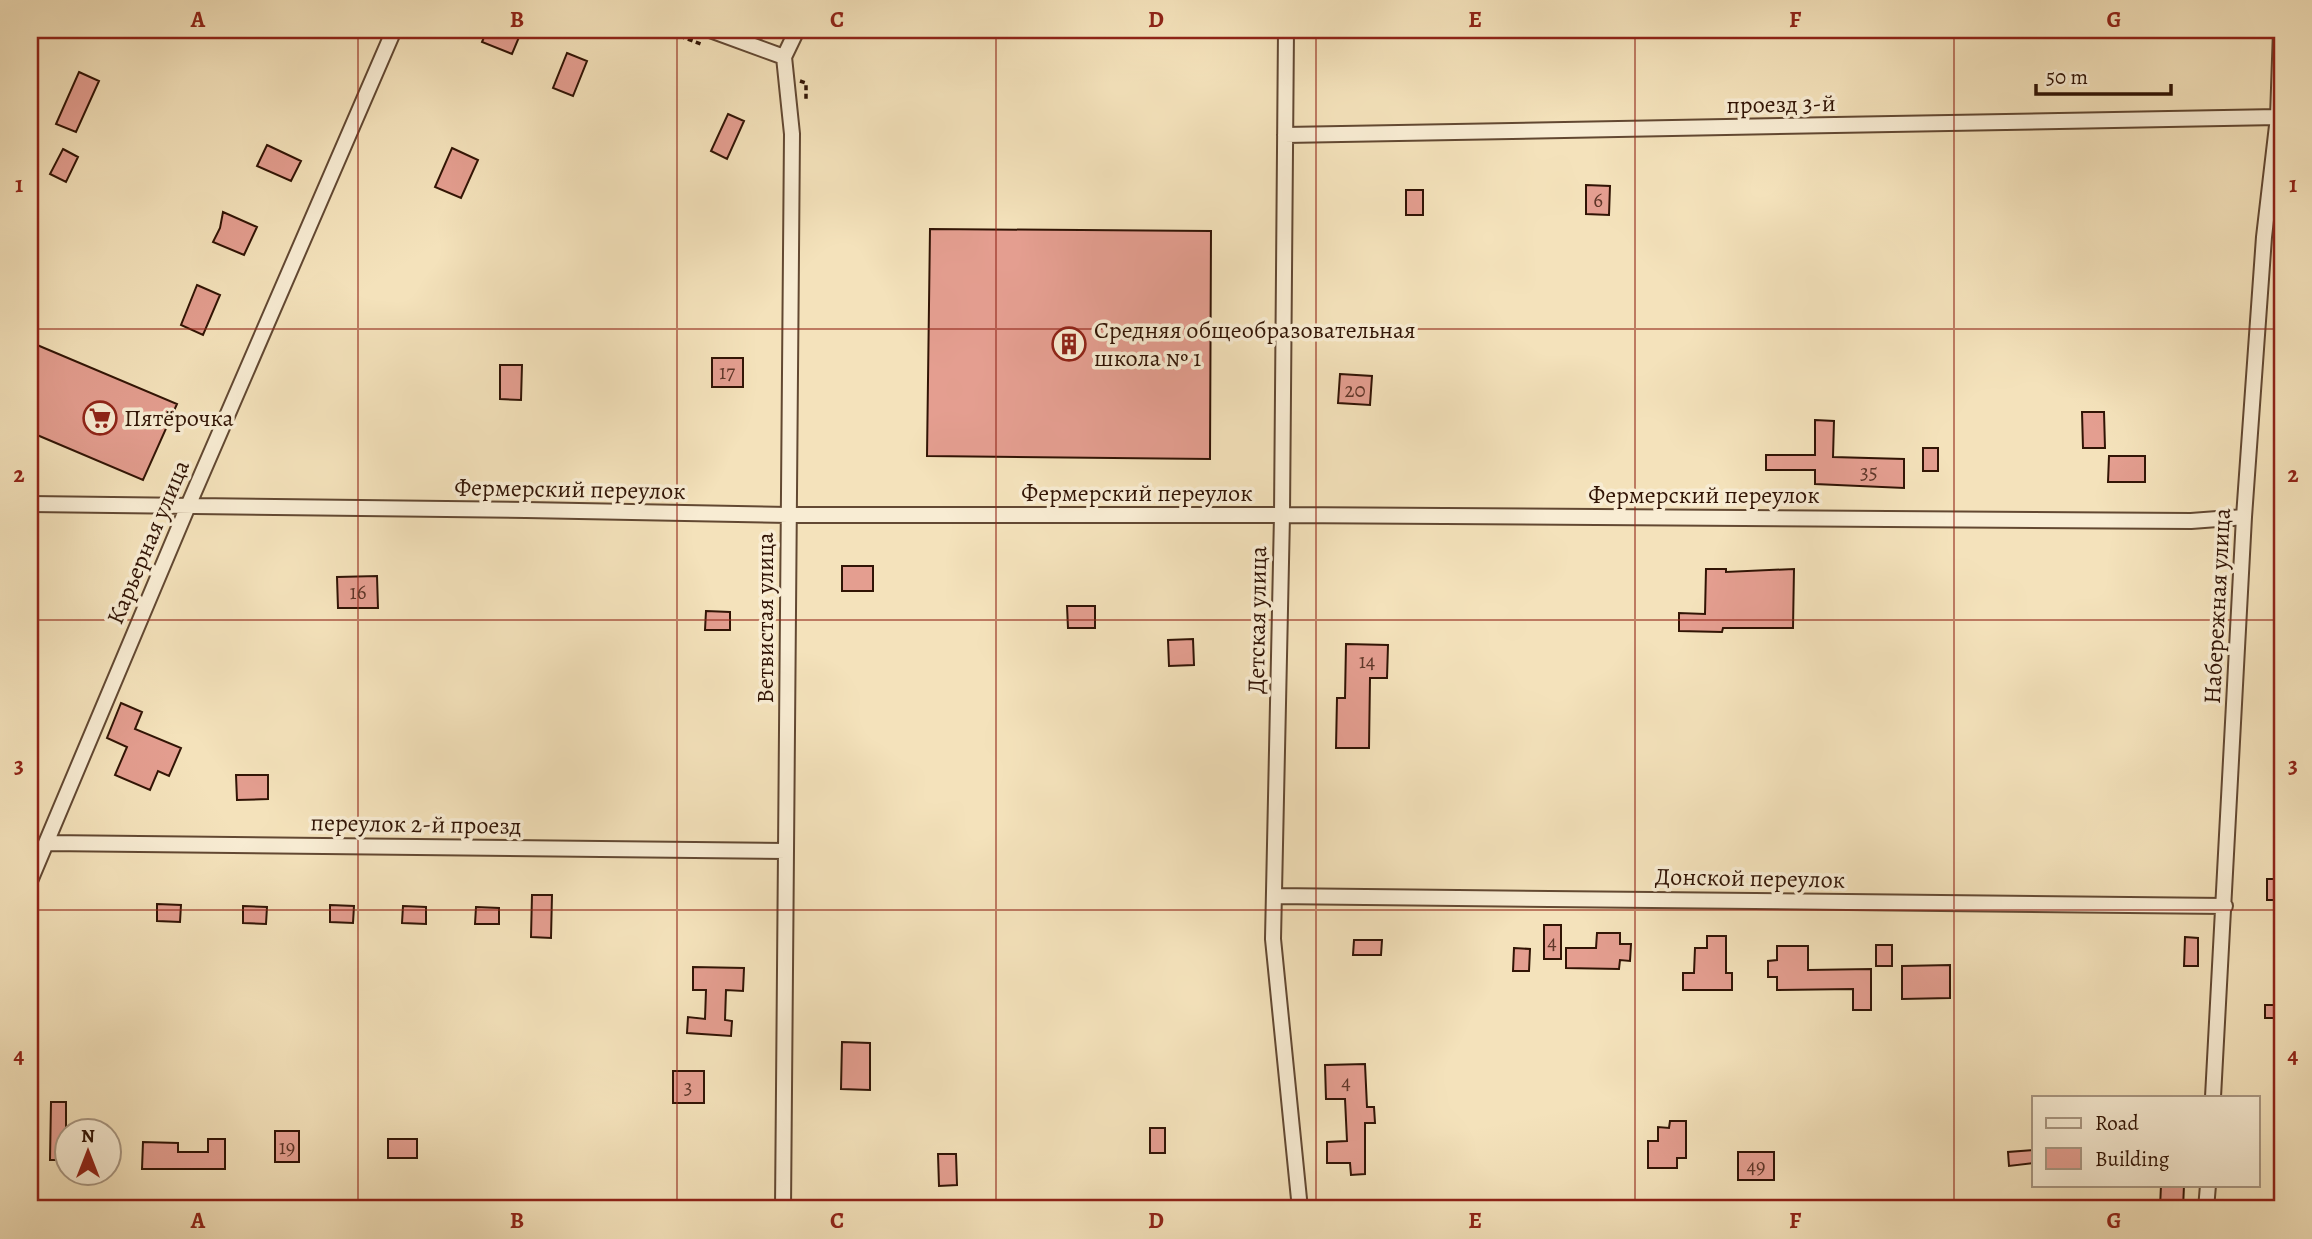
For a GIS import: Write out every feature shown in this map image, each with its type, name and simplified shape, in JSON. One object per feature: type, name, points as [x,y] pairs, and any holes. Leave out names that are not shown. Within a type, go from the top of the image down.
[{"type":"street","name":"Карьерная улица","points":[[30,881],[188,506],[394,30]]},
{"type":"street","points":[[710,30],[784,57],[797,30]]},
{"type":"street","name":"Детская улица","points":[[1286,30],[1282,516],[1273,939],[1300,1209]]},
{"type":"street","name":"Набережная улица","points":[[2213,1096],[2244,517],[2263,249],[2278,117],[2281,30]]},
{"type":"street","name":"Ветвистая улица","points":[[782,1209],[792,134],[784,57]]},
{"type":"street","name":"проезд 3-й","points":[[1285,135],[2278,117]]},
{"type":"street","name":"Фермерский переулок","points":[[30,505],[788,516],[2191,521],[2244,517]]},
{"type":"street","name":"переулок 2-й проезд","points":[[47,843],[786,851]]},
{"type":"street","name":"Донской переулок","points":[[1274,896],[2225,906]]},
{"type":"street","points":[[2206,1209],[2208,1186]]},
{"type":"building","points":[[487,30],[522,30],[512,54],[482,42]]},
{"type":"building","points":[[567,53],[587,61],[573,96],[553,88]]},
{"type":"building","points":[[79,72],[99,81],[76,132],[56,124]]},
{"type":"building","points":[[728,114],[744,121],[727,159],[711,151]]},
{"type":"building","points":[[267,145],[301,161],[291,181],[257,166]]},
{"type":"building","points":[[452,148],[478,160],[461,198],[435,187]]},
{"type":"building","points":[[63,149],[78,157],[66,182],[50,174]]},
{"type":"building","points":[[1586,185],[1610,186],[1609,215],[1586,214]]},
{"type":"building","points":[[1406,190],[1423,190],[1423,215],[1406,215]]},
{"type":"building","points":[[223,212],[257,227],[244,255],[213,242],[220,228]]},
{"type":"building","name":"Средняя общеобразовательная школа № 1","points":[[930,229],[1211,231],[1210,459],[927,456]]},
{"type":"building","points":[[197,285],[220,295],[203,335],[181,325]]},
{"type":"building","name":"Пятёрочка","points":[[30,342],[177,404],[143,480],[30,432]]},
{"type":"building","points":[[712,358],[743,358],[743,387],[712,387]]},
{"type":"building","points":[[500,365],[522,365],[521,400],[500,399]]},
{"type":"building","points":[[1340,374],[1372,376],[1370,405],[1338,403]]},
{"type":"building","points":[[2082,412],[2104,412],[2105,448],[2083,448]]},
{"type":"building","points":[[1815,420],[1834,421],[1833,457],[1904,459],[1904,488],[1815,484],[1815,470],[1766,470],[1766,455],[1815,455]]},
{"type":"building","points":[[1923,448],[1938,448],[1938,471],[1923,471]]},
{"type":"building","points":[[2109,456],[2145,456],[2145,482],[2108,482]]},
{"type":"building","points":[[842,566],[873,566],[873,591],[842,591]]},
{"type":"building","points":[[1706,569],[1726,569],[1726,572],[1794,569],[1793,628],[1723,628],[1722,632],[1679,631],[1679,613],[1705,614]]},
{"type":"building","points":[[377,576],[378,608],[338,608],[337,577]]},
{"type":"building","points":[[1067,606],[1095,606],[1095,628],[1068,628]]},
{"type":"building","points":[[706,611],[730,612],[730,630],[705,630]]},
{"type":"building","points":[[1193,639],[1194,665],[1169,666],[1168,640]]},
{"type":"building","points":[[1346,644],[1388,645],[1387,678],[1370,678],[1369,748],[1336,748],[1337,698],[1345,698]]},
{"type":"building","points":[[121,703],[142,712],[135,729],[181,748],[169,776],[158,771],[150,790],[115,775],[127,747],[107,738]]},
{"type":"building","points":[[236,775],[268,775],[268,799],[237,800]]},
{"type":"building","points":[[2267,879],[2282,879],[2282,900],[2267,900]]},
{"type":"building","points":[[532,895],[552,895],[551,938],[531,937]]},
{"type":"building","points":[[157,904],[181,905],[180,922],[157,921]]},
{"type":"building","points":[[330,905],[354,906],[353,923],[330,922]]},
{"type":"building","points":[[243,906],[267,907],[266,924],[243,923]]},
{"type":"building","points":[[403,906],[426,907],[426,924],[402,923]]},
{"type":"building","points":[[476,907],[499,908],[499,924],[475,924]]},
{"type":"building","points":[[1544,925],[1561,925],[1561,959],[1544,959]]},
{"type":"building","points":[[1597,933],[1620,933],[1620,944],[1631,944],[1630,961],[1620,960],[1619,969],[1566,968],[1566,948],[1596,948]]},
{"type":"building","points":[[1707,936],[1726,936],[1726,973],[1732,973],[1732,990],[1683,990],[1683,973],[1694,973],[1695,948],[1707,948]]},
{"type":"building","points":[[2185,937],[2198,938],[2198,966],[2184,966]]},
{"type":"building","points":[[1354,940],[1382,940],[1381,955],[1353,955]]},
{"type":"building","points":[[1876,945],[1892,945],[1892,966],[1876,966]]},
{"type":"building","points":[[1777,946],[1808,946],[1808,970],[1871,969],[1871,1010],[1853,1010],[1853,989],[1777,990],[1777,977],[1768,977],[1768,961],[1777,960]]},
{"type":"building","points":[[1514,948],[1530,949],[1529,971],[1513,971]]},
{"type":"building","points":[[1950,965],[1950,998],[1902,999],[1902,966]]},
{"type":"building","points":[[693,967],[744,968],[743,991],[726,990],[725,1020],[732,1021],[731,1036],[687,1033],[688,1017],[705,1019],[706,990],[693,990]]},
{"type":"building","points":[[2265,1005],[2282,1005],[2282,1018],[2265,1018]]},
{"type":"building","points":[[842,1042],[870,1043],[870,1090],[841,1089]]},
{"type":"building","points":[[1365,1064],[1367,1107],[1374,1107],[1375,1123],[1365,1123],[1365,1174],[1351,1175],[1350,1163],[1327,1163],[1327,1142],[1347,1141],[1345,1099],[1326,1099],[1325,1065]]},
{"type":"building","points":[[673,1071],[704,1071],[704,1103],[673,1103]]},
{"type":"building","points":[[51,1102],[66,1102],[66,1116],[52,1116],[50,1160]]},
{"type":"building","points":[[1670,1121],[1686,1121],[1686,1158],[1677,1158],[1677,1168],[1648,1168],[1648,1141],[1658,1141],[1658,1127],[1669,1128]]},
{"type":"building","points":[[1150,1128],[1165,1128],[1165,1153],[1150,1153]]},
{"type":"building","points":[[275,1131],[299,1131],[299,1162],[275,1162]]},
{"type":"building","points":[[208,1139],[225,1139],[225,1169],[142,1169],[143,1142],[178,1143],[178,1152],[208,1152]]},
{"type":"building","points":[[388,1139],[417,1139],[417,1158],[388,1158]]},
{"type":"building","points":[[2032,1150],[2032,1163],[2009,1166],[2008,1152]]},
{"type":"building","points":[[1738,1152],[1774,1152],[1774,1180],[1738,1180]]},
{"type":"building","points":[[938,1154],[956,1154],[957,1185],[939,1186]]},
{"type":"building","points":[[2161,1186],[2184,1186],[2183,1209],[2160,1208]]},
{"type":"place","name":"Средняя общеобразовательная школа № 1","points":[[1069,344]]},
{"type":"place","name":"Пятёрочка","points":[[100,418]]}]
